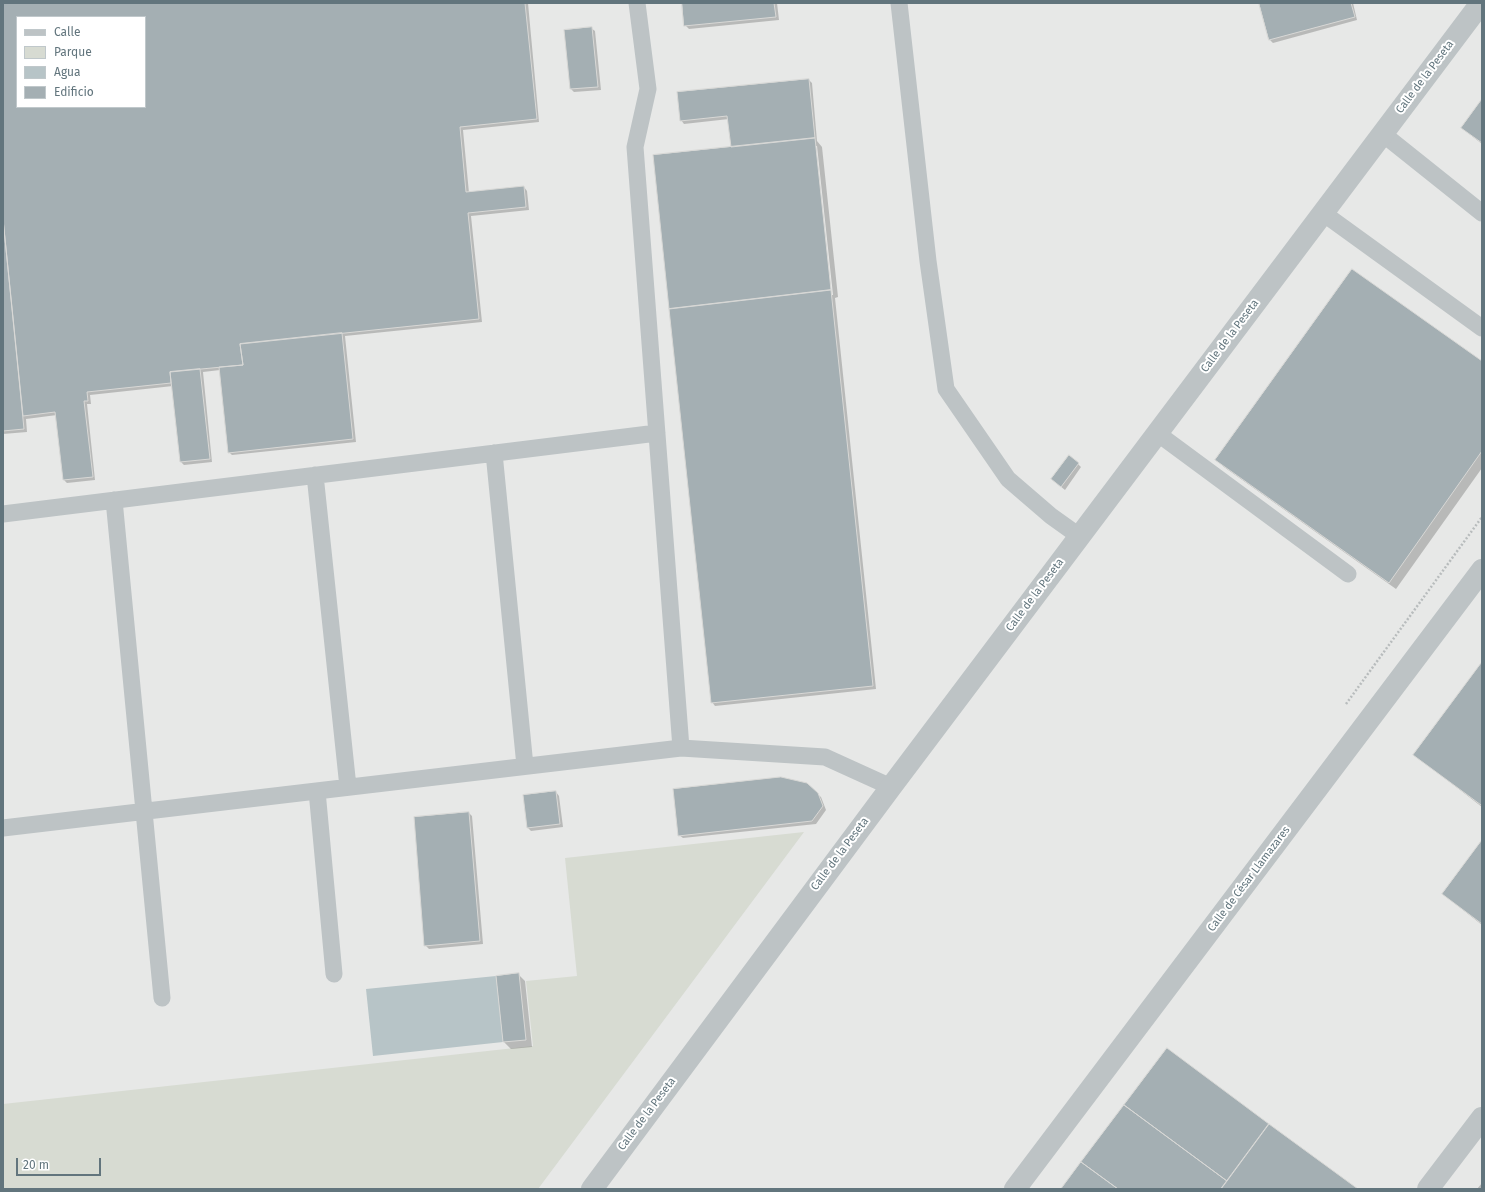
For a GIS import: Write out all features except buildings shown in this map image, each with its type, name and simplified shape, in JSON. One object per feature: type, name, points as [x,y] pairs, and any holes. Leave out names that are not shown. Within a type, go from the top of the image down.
[{"type":"street","name":"Calle de la Peseta","points":[[592,1189],[1079,536],[1481,3]]},
{"type":"street","name":"Calle de César Llamazares","points":[[1015,1189],[1482,570]]},
{"type":"street","points":[[1428,1189],[1482,1118]]},
{"type":"lane","points":[[637,3],[648,89],[635,147],[681,748]]},
{"type":"lane","points":[[899,3],[928,261],[946,389],[1008,479],[1051,516],[1079,536]]},
{"type":"lane","points":[[1383,134],[1482,213]]},
{"type":"lane","points":[[1323,213],[1482,328]]},
{"type":"lane","points":[[1157,433],[1348,574]]},
{"type":"lane","points":[[3,514],[656,434]]},
{"type":"lane","points":[[494,453],[525,766]]},
{"type":"lane","points":[[315,475],[348,787]]},
{"type":"lane","points":[[114,500],[162,998]]},
{"type":"lane","points":[[3,828],[681,748],[825,756],[891,787]]},
{"type":"lane","points":[[317,791],[334,974]]},
{"type":"shaded area","points":[[3,3],[1482,3],[1482,1189],[3,1189]]},
{"type":"green space","points":[[804,832],[538,1189],[3,1189],[3,1104],[533,1046],[526,981],[577,976],[565,858]]},
{"type":"water","points":[[496,976],[503,1042],[373,1056],[366,989]]}]
